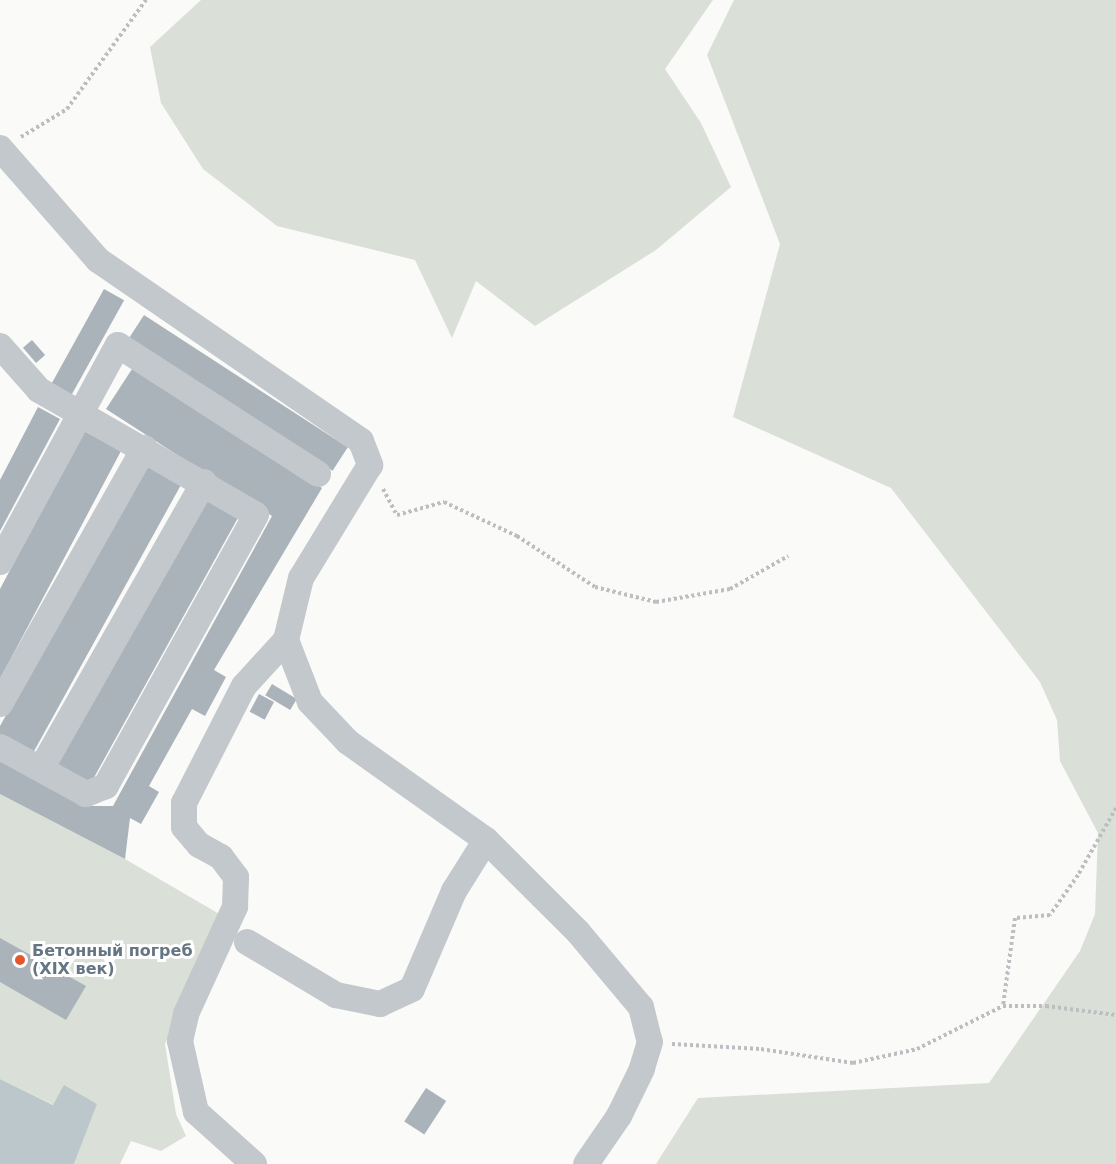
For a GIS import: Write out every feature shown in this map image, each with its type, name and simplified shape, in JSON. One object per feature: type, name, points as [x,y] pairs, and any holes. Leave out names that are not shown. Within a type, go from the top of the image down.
[{"type":"street","points":[[0,149],[98,260],[361,441],[370,465],[301,578],[286,640],[244,686],[184,803],[184,827],[199,845],[221,857],[236,878],[235,907],[186,1014],[180,1041],[196,1112],[254,1164]]},
{"type":"street","points":[[0,562],[80,411],[118,345],[318,474]]},
{"type":"street","points":[[0,346],[39,390],[204,482],[256,515],[106,786],[86,794],[0,747]]},
{"type":"street","points":[[0,704],[144,448]]},
{"type":"street","points":[[41,769],[204,482]]},
{"type":"street","points":[[286,640],[310,702],[348,742],[486,840],[578,932],[641,1007],[650,1042],[642,1069],[619,1116],[586,1164]]},
{"type":"street","points":[[247,942],[336,995],[380,1004],[412,989],[454,891],[486,840]]},
{"type":"path","points":[[0,149],[67,109],[146,0]]},
{"type":"path","points":[[370,465],[397,515],[444,502],[518,536],[595,587],[656,602],[730,589],[788,556]]},
{"type":"path","points":[[1003,1006],[1015,918],[1050,915],[1078,875],[1116,808]]},
{"type":"path","points":[[650,1042],[761,1049],[853,1063],[917,1049],[1003,1006],[1046,1006],[1116,1016]]},
{"type":"shaded area","points":[[201,0],[713,0],[665,69],[701,123],[731,187],[656,250],[535,326],[476,281],[452,338],[415,260],[277,226],[203,169],[161,103],[150,47]]},
{"type":"shaded area","points":[[734,0],[1116,0],[1116,1164],[656,1164],[698,1098],[989,1083],[1080,951],[1095,914],[1098,833],[1060,761],[1057,720],[1040,682],[891,488],[733,417],[780,244],[707,55]]},
{"type":"shaded area","points":[[0,794],[125,859],[221,915],[165,1044],[176,1114],[186,1136],[161,1151],[131,1141],[120,1164],[74,1164],[97,1103],[54,1105],[0,1079]]},
{"type":"shaded area","points":[[0,1079],[53,1105],[64,1085],[97,1104],[74,1164],[0,1164]]},
{"type":"building","points":[[104,289],[124,300],[71,396],[51,385]]},
{"type":"building","points":[[144,315],[348,447],[333,471],[129,338]]},
{"type":"building","points":[[32,340],[45,355],[36,363],[23,348]]},
{"type":"building","points":[[132,369],[322,488],[214,670],[226,677],[205,716],[192,709],[149,786],[159,792],[141,824],[130,818],[125,859],[0,794],[0,760],[91,806],[113,806],[272,516],[106,409]]},
{"type":"building","points":[[38,407],[60,419],[0,531],[0,480]]},
{"type":"building","points":[[84,431],[121,451],[0,679],[0,589]]},
{"type":"building","points":[[145,463],[182,483],[33,753],[0,735],[0,726]]},
{"type":"building","points":[[202,498],[238,518],[91,783],[55,763]]},
{"type":"building","points":[[272,684],[297,699],[290,710],[265,695]]},
{"type":"building","points":[[259,694],[274,702],[265,720],[250,712]]},
{"type":"building","name":"Бетонный погреб (ХIX век)","points":[[0,938],[86,986],[66,1020],[0,982]]},
{"type":"building","points":[[426,1088],[446,1101],[424,1135],[404,1122]]},
{"type":"place","name":"Бетонный погреб (ХIX век)","points":[[20,960]]}]
